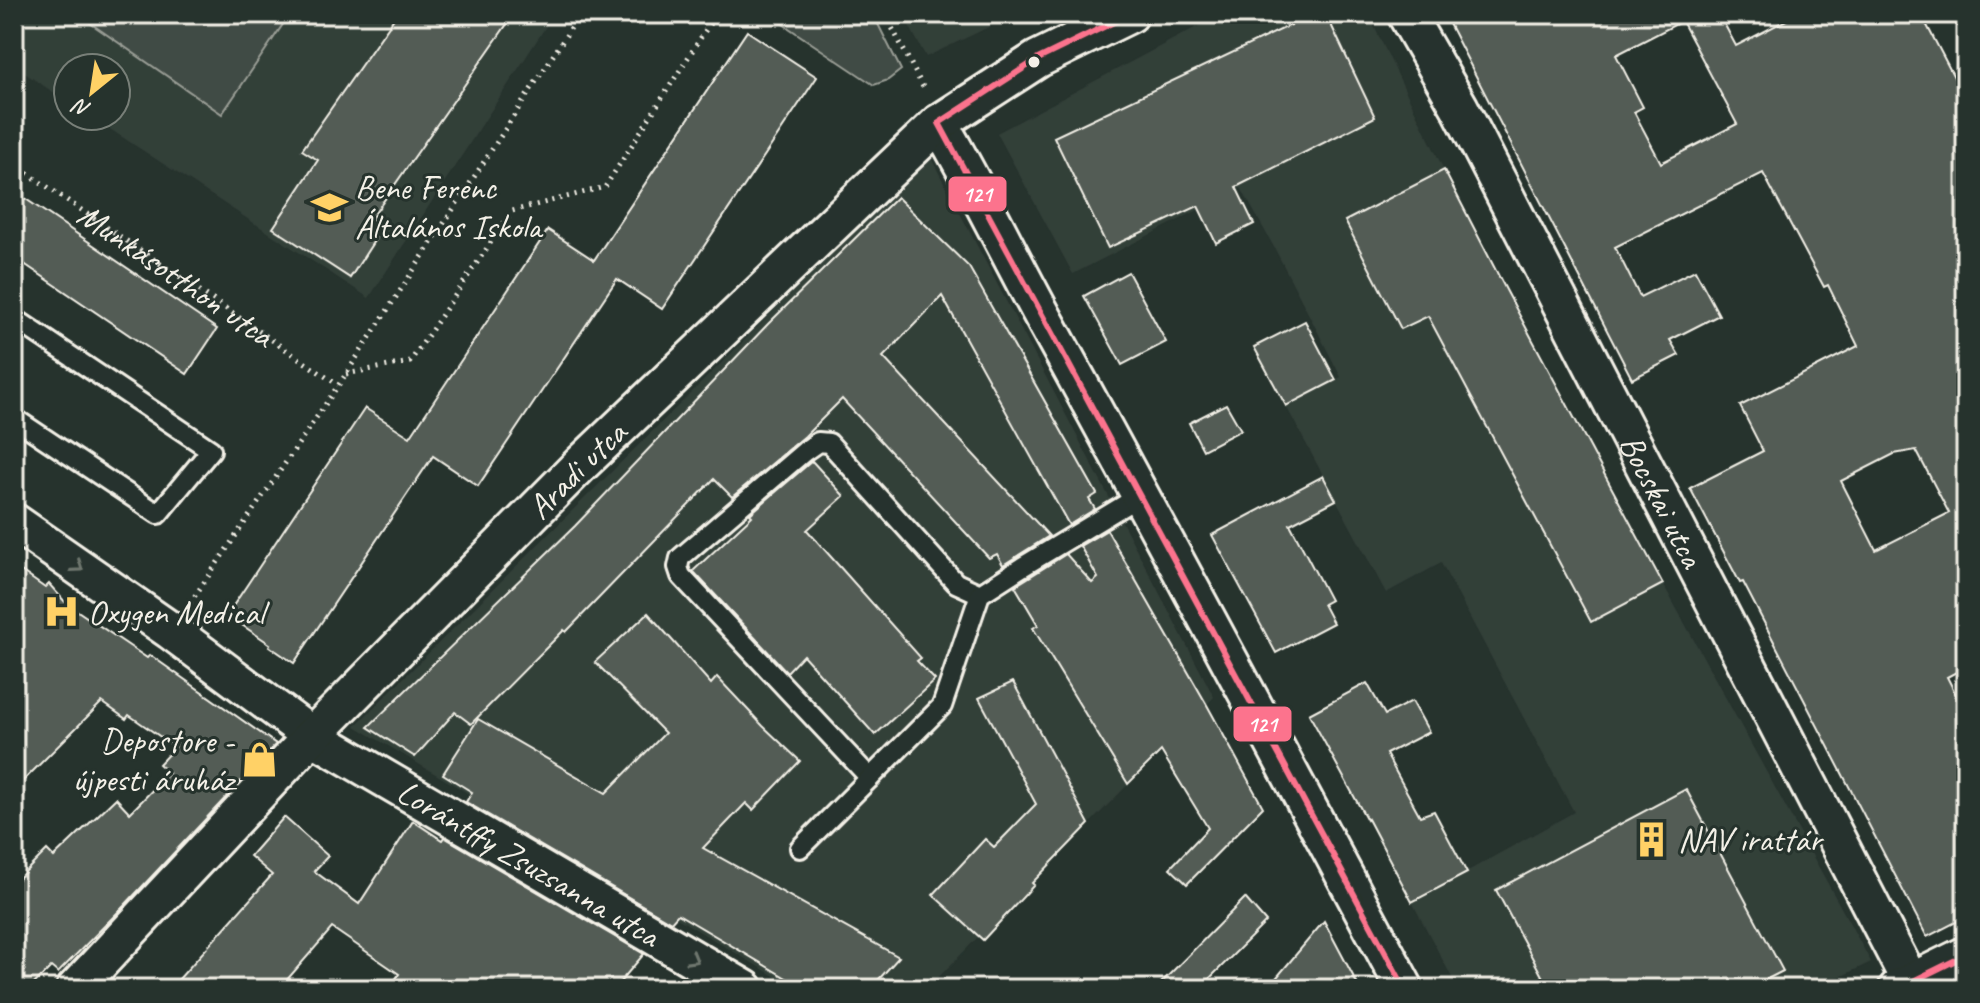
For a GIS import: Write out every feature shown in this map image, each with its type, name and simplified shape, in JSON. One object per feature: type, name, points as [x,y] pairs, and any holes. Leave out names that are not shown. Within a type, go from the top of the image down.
[{"type":"street","name":"Bocskai utca","points":[[1406,14],[1460,108],[1907,987]]},
{"type":"street","name":"Aradi utca","points":[[75,989],[312,736],[580,465],[939,123],[1038,59],[1117,17]]},
{"type":"street","points":[[939,123],[1405,989]]},
{"type":"street","points":[[14,522],[171,631],[312,736]]},
{"type":"street","name":"Lorántffy Zsuzsanna utca","points":[[312,736],[745,989]]},
{"type":"street","points":[[1907,987],[1966,955]]},
{"type":"lane","points":[[14,318],[211,450],[158,514],[14,418]]},
{"type":"lane","points":[[870,778],[681,576],[678,567],[680,558],[805,451],[818,442],[829,443],[956,583],[980,594]]},
{"type":"lane","points":[[800,848],[942,706],[980,594],[1141,495]]},
{"type":"path","points":[[171,631],[346,374],[580,14]]},
{"type":"path","points":[[346,374],[410,362],[512,211],[605,187],[716,14]]},
{"type":"path","points":[[885,14],[939,123]]},
{"type":"path","name":"Munkásotthon utca","points":[[14,164],[338,385]]},
{"type":"shaded area","name":"Bene Ferenc Általános Iskola","points":[[14,14],[554,14],[369,298],[115,132],[132,132],[132,52],[52,52],[52,91],[14,66]]},
{"type":"shaded area","points":[[77,14],[290,14],[222,114]]},
{"type":"shaded area","points":[[768,14],[873,14],[901,70],[888,80],[874,85]]},
{"type":"shaded area","points":[[903,14],[1016,14],[926,57]]},
{"type":"shaded area","points":[[1221,14],[1368,14],[1500,279],[1871,962],[1815,989],[1458,989],[1412,902],[1574,812],[1441,563],[1386,593],[1286,406],[1341,377],[1275,249],[1241,188],[1073,274],[997,133]]},
{"type":"shaded area","points":[[930,156],[1214,697],[927,989],[796,989],[355,726]]},
{"type":"building","points":[[397,14],[514,14],[371,219],[383,227],[350,278],[273,228],[318,160],[302,150]]},
{"type":"building","points":[[1314,14],[1326,14],[1375,117],[1236,187],[1254,224],[1216,243],[1198,206],[1108,248],[1054,137]]},
{"type":"building","points":[[1444,14],[1719,14],[1736,46],[1798,14],[1921,14],[1966,100],[1966,667],[1947,677],[1966,714],[1966,917],[1927,937],[1743,582],[1740,583],[1690,488],[1763,451],[1740,406],[1858,346],[1828,285],[1824,287],[1763,173],[1615,247],[1640,297],[1695,270],[1719,315],[1670,340],[1679,355],[1632,379]],"holes":[[[1682,21],[1737,124],[1661,163],[1634,112],[1643,107],[1616,55]],[[1916,450],[1949,513],[1876,550],[1841,481],[1894,454]]]},
{"type":"building","points":[[747,31],[817,77],[662,309],[617,279],[478,486],[433,456],[294,663],[227,615],[365,408],[410,437],[548,230],[594,260]]},
{"type":"building","points":[[1444,170],[1663,584],[1591,622],[1428,316],[1401,329],[1345,221]]},
{"type":"building","points":[[14,191],[217,329],[187,374],[14,257]]},
{"type":"building","points":[[897,197],[969,267],[1097,494],[1089,499],[1095,509],[1069,525],[942,296],[883,357],[1049,536],[1003,565],[997,554],[989,558],[842,399],[805,436],[732,497],[714,479],[566,632],[564,630],[471,724],[455,712],[415,757],[368,727],[575,526],[768,324]]},
{"type":"building","points":[[1128,272],[1166,342],[1122,365],[1084,296]]},
{"type":"building","points":[[1305,321],[1336,380],[1286,406],[1254,347]]},
{"type":"building","points":[[1226,404],[1241,430],[1203,450],[1189,423]]},
{"type":"building","points":[[812,461],[844,496],[807,530],[921,658],[917,661],[935,680],[875,735],[803,655],[787,672],[693,571],[752,516],[750,514]]},
{"type":"building","points":[[1323,476],[1336,500],[1290,524],[1330,600],[1323,604],[1333,623],[1276,653],[1212,535]]},
{"type":"building","points":[[1107,530],[1263,807],[1187,884],[1170,868],[1208,828],[1161,751],[1128,784],[1033,628],[1038,625],[1015,586],[1066,554],[1092,583],[1098,578],[1080,546]]},
{"type":"building","points":[[14,566],[45,588],[49,584],[66,603],[147,658],[150,655],[276,744],[58,973],[51,967],[29,989],[14,989],[14,883],[47,850],[54,857],[116,798],[130,813],[169,773],[159,764],[175,747],[129,715],[126,719],[102,702],[14,790]]},
{"type":"building","points":[[648,613],[711,684],[717,677],[800,761],[753,810],[746,803],[703,848],[899,957],[870,989],[805,989],[678,914],[671,922],[466,802],[472,792],[443,774],[478,719],[606,793],[665,733],[595,662]]},
{"type":"building","points":[[1013,682],[1089,824],[983,940],[933,895],[985,839],[994,847],[1036,804],[979,698]]},
{"type":"building","points":[[1367,683],[1385,715],[1412,701],[1429,732],[1386,754],[1420,816],[1434,811],[1467,873],[1412,902],[1309,714]]},
{"type":"building","name":"NAV irattár","points":[[1686,789],[1783,971],[1748,989],[1549,989],[1496,890]]},
{"type":"building","points":[[284,817],[328,856],[314,871],[359,904],[413,821],[644,954],[614,989],[389,989],[399,974],[332,928],[279,989],[170,989],[272,875],[250,856]]},
{"type":"building","points":[[1245,898],[1266,922],[1199,989],[1155,989]]},
{"type":"building","points":[[1324,921],[1360,989],[1267,989]]},
{"type":"transit line","name":"121","points":[[1130,14],[1038,59],[939,123],[1405,989]]},
{"type":"transit line","name":"121","points":[[1897,989],[1966,955]]},
{"type":"place","name":"Bene Ferenc Általános Iskola","points":[[329,207]]},
{"type":"place","name":"Oxygen Medical","points":[[62,612]]},
{"type":"place","name":"Depostore - újpesti áruház","points":[[260,760]]},
{"type":"place","name":"NAV irattár","points":[[1652,839]]}]
